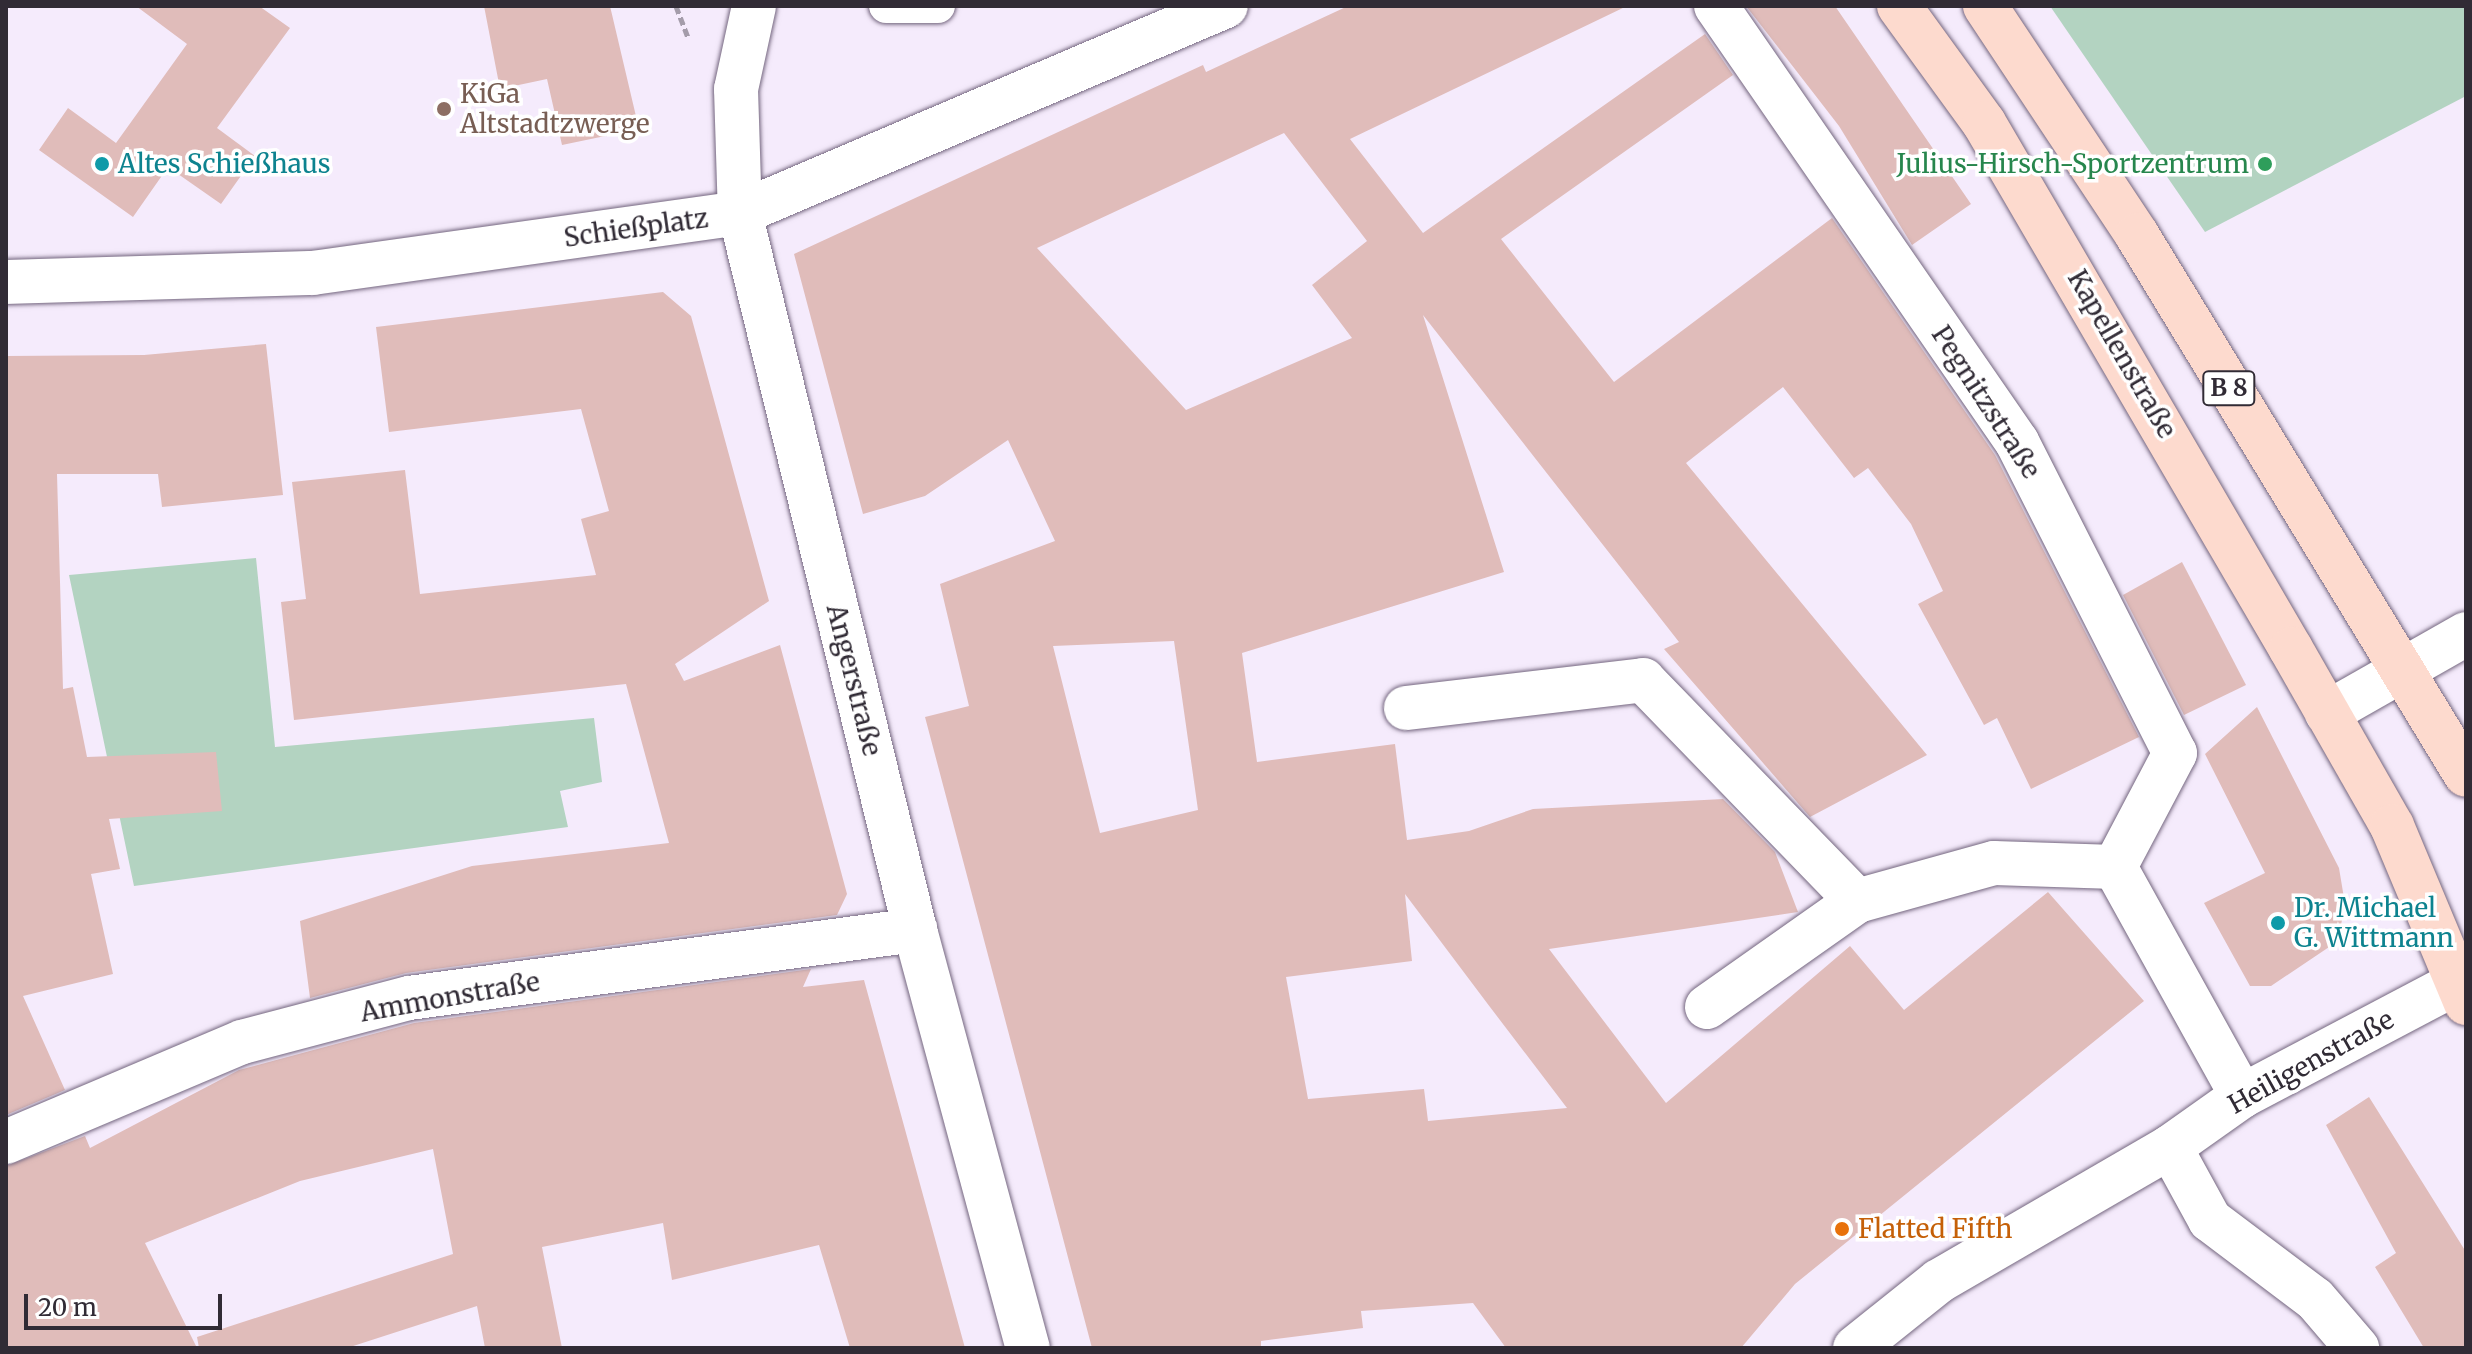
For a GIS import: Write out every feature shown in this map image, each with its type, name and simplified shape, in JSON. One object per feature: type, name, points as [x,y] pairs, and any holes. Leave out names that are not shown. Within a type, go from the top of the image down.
[{"type":"main road","name":"Kapellenstraße","points":[[1899,6],[1984,123],[2078,278],[2392,826],[2463,988]]},
{"type":"main road","name":"B 8","points":[[1985,6],[2137,235],[2466,775]]},
{"type":"street","name":"Angerstraße","points":[[754,6],[736,89],[740,213],[915,930],[1028,1348]]},
{"type":"street","name":"Schießplatz","points":[[6,282],[313,273],[740,213],[1226,6]]},
{"type":"street","name":"Pegnitzstraße","points":[[1716,6],[2017,442],[2175,753],[2115,867]]},
{"type":"street","points":[[2327,713],[2466,634]]},
{"type":"street","points":[[1406,708],[1643,680],[1857,901]]},
{"type":"street","points":[[1707,1007],[1857,901],[1994,863],[2115,867],[2242,1096]]},
{"type":"street","name":"Ammonstraße","points":[[6,1142],[242,1042],[409,998],[915,930]]},
{"type":"street","name":"Heiligenstraße","points":[[1855,1348],[1939,1281],[2170,1147],[2242,1096],[2463,988]]},
{"type":"street","points":[[2170,1147],[2210,1220],[2315,1299],[2357,1348]]},
{"type":"lane","points":[[886,6],[938,6]]},
{"type":"green space","name":"Julius-Hirsch-Sportzentrum","points":[[2050,6],[2466,6],[2466,96],[2205,232]]},
{"type":"green space","points":[[256,558],[275,747],[594,718],[602,782],[560,791],[568,827],[134,886],[69,575]]},
{"type":"building","points":[[136,6],[259,6],[290,28],[217,128],[255,156],[221,204],[168,167],[133,217],[39,150],[68,108],[116,143],[187,44]]},
{"type":"building","points":[[484,6],[610,6],[639,129],[562,145],[547,79],[500,89]]},
{"type":"building","points":[[1348,6],[1627,6],[1350,139],[1423,233],[1705,34],[1733,75],[1501,239],[1614,382],[1832,218],[1995,455],[2139,737],[2031,789],[1997,718],[1984,725],[1918,604],[1943,591],[1911,524],[1868,468],[1854,478],[1783,387],[1686,463],[1927,755],[1810,817],[1664,649],[1679,642],[1423,315],[1504,572],[1242,653],[1257,762],[1395,744],[1407,840],[1469,831],[1533,809],[1723,799],[1775,852],[1798,912],[1549,949],[1666,1103],[1850,946],[1904,1010],[2048,892],[2144,1001],[1795,1284],[1741,1348],[1506,1348],[1473,1303],[1361,1311],[1363,1328],[1261,1341],[1261,1348],[1092,1348],[925,717],[969,706],[940,584],[1055,541],[1008,440],[925,496],[863,514],[794,254],[1203,65],[1206,72]],"holes":[[[1284,133],[1367,241],[1312,285],[1352,338],[1186,410],[1037,248]],[[1174,641],[1198,810],[1100,833],[1053,646]],[[1405,894],[1567,1108],[1428,1121],[1424,1089],[1308,1099],[1286,977],[1412,961]]]},
{"type":"building","points":[[1746,6],[1835,6],[1971,204],[1912,245],[1839,126]]},
{"type":"building","points":[[663,292],[691,316],[769,601],[675,664],[684,681],[780,645],[847,894],[837,915],[406,973],[310,998],[300,921],[472,866],[669,843],[626,684],[294,720],[281,602],[306,599],[292,482],[405,470],[420,594],[596,575],[581,519],[609,511],[581,409],[389,432],[376,327]]},
{"type":"building","points":[[266,344],[283,495],[162,507],[158,474],[57,474],[63,689],[73,687],[87,757],[216,752],[222,811],[109,819],[120,869],[91,874],[113,974],[23,996],[65,1090],[6,1115],[6,356],[144,355]]},
{"type":"building","points":[[2182,562],[2246,685],[2184,715],[2123,595]]},
{"type":"building","points":[[2257,707],[2339,868],[2345,904],[2338,941],[2271,986],[2250,986],[2204,903],[2265,873],[2205,754]]},
{"type":"building","points":[[811,969],[803,987],[864,980],[965,1348],[850,1348],[819,1245],[672,1280],[663,1223],[542,1247],[562,1348],[485,1348],[477,1306],[347,1348],[199,1348],[197,1337],[453,1254],[433,1149],[300,1181],[145,1243],[197,1348],[6,1348],[6,1166],[85,1136],[90,1148],[239,1070],[414,1023]]},
{"type":"building","points":[[2369,1097],[2466,1252],[2466,1348],[2424,1348],[2375,1267],[2396,1253],[2326,1125]]},
{"type":"place","name":"KiGa Altstadtzwerge","points":[[444,109]]},
{"type":"place","name":"Altes Schießhaus","points":[[102,164]]},
{"type":"place","name":"Julius-Hirsch-Sportzentrum","points":[[2265,164]]},
{"type":"place","name":"Dr. Michael G. Wittmann","points":[[2278,923]]},
{"type":"place","name":"Flatted Fifth","points":[[1842,1229]]}]
